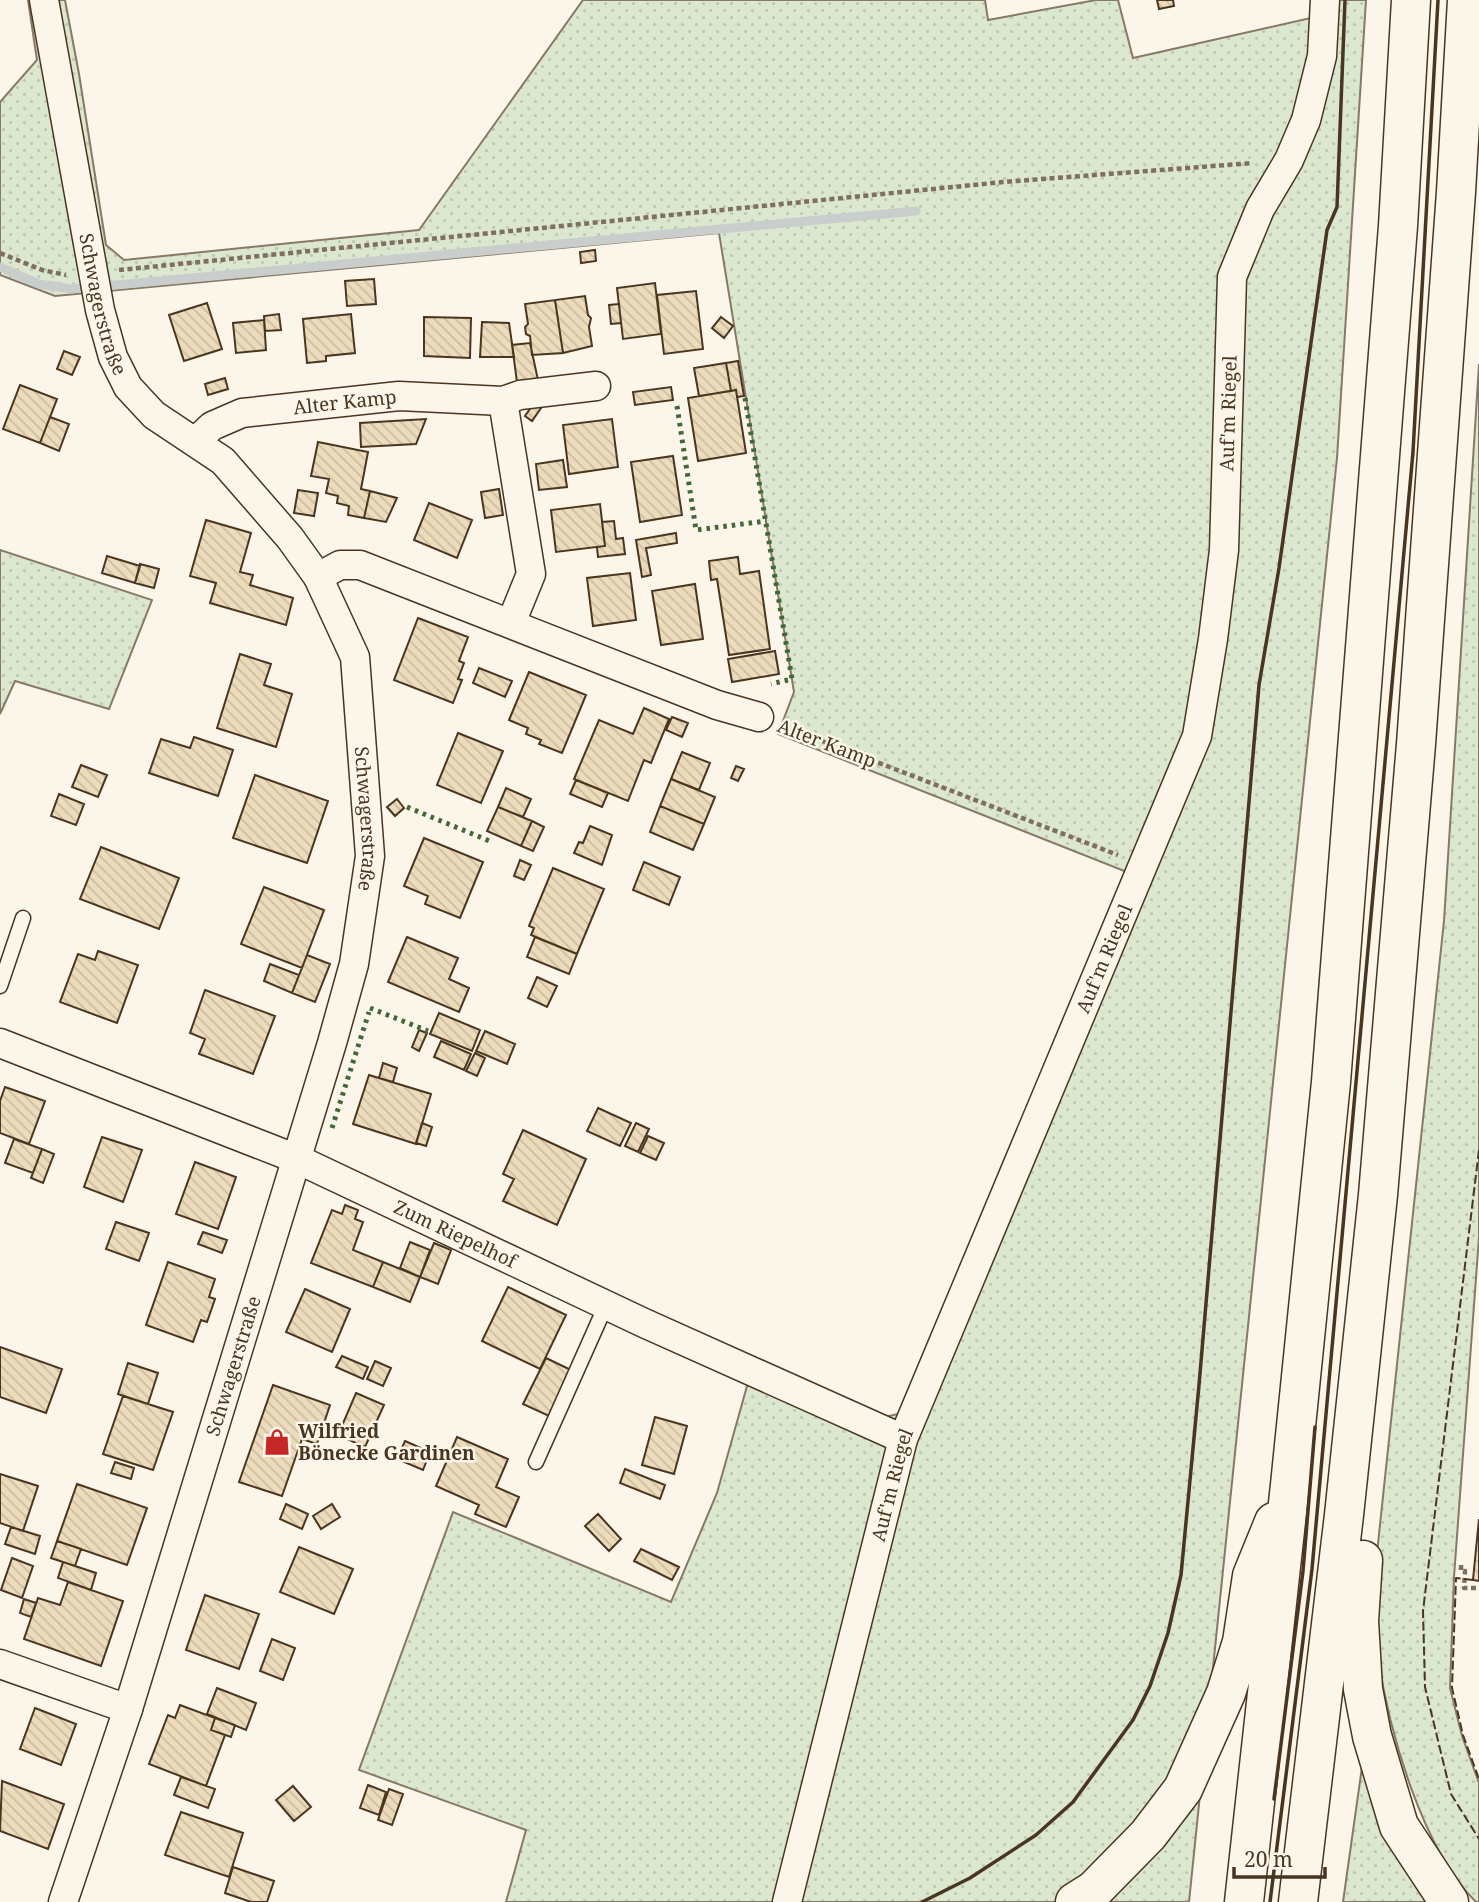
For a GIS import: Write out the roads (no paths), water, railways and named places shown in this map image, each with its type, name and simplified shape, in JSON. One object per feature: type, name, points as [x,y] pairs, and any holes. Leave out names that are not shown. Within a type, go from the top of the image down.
[{"type":"highway","points":[[1244,1902],[1332,1068],[1398,226],[1411,0]]},
{"type":"highway","points":[[1298,1902],[1344,1515],[1378,1195],[1415,757],[1457,192],[1467,0]]},
{"type":"highway","points":[[1075,1902],[1094,1890],[1148,1835],[1183,1789],[1226,1693],[1242,1642],[1252,1576],[1290,1485]]},
{"type":"highway","points":[[1344,1515],[1364,1555],[1359,1621],[1363,1689],[1372,1736],[1399,1826],[1449,1902]]},
{"type":"street","name":"Schwagerstraße","points":[[44,0],[100,310],[113,357],[128,387],[154,415],[223,461],[290,538],[318,577],[355,657],[370,856],[354,964],[128,1709],[63,1902]]},
{"type":"street","name":"Auf'm Riegel","points":[[787,1902],[903,1439],[1196,736],[1213,639],[1224,550],[1232,277],[1260,209],[1289,160],[1306,120],[1322,56],[1325,0]]},
{"type":"street","name":"Alter Kamp","points":[[196,441],[212,426],[242,413],[399,396],[503,401],[520,395],[596,386]]},
{"type":"street","points":[[503,401],[531,574],[511,623]]},
{"type":"street","name":"Alter Kamp","points":[[318,577],[340,565],[360,565],[717,705],[759,717]]},
{"type":"street","name":"Zum Riepelhof","points":[[0,1043],[296,1158],[606,1305],[903,1439]]},
{"type":"street","points":[[0,1664],[128,1709]]},
{"type":"lane","points":[[0,986],[23,918]]},
{"type":"lane","points":[[536,1462],[606,1305]]},
{"type":"waterway","points":[[0,267],[39,284],[72,289],[916,211]]},
{"type":"place","name":"Wilfried Bönecke Gardinen","points":[[277,1442]]}]
